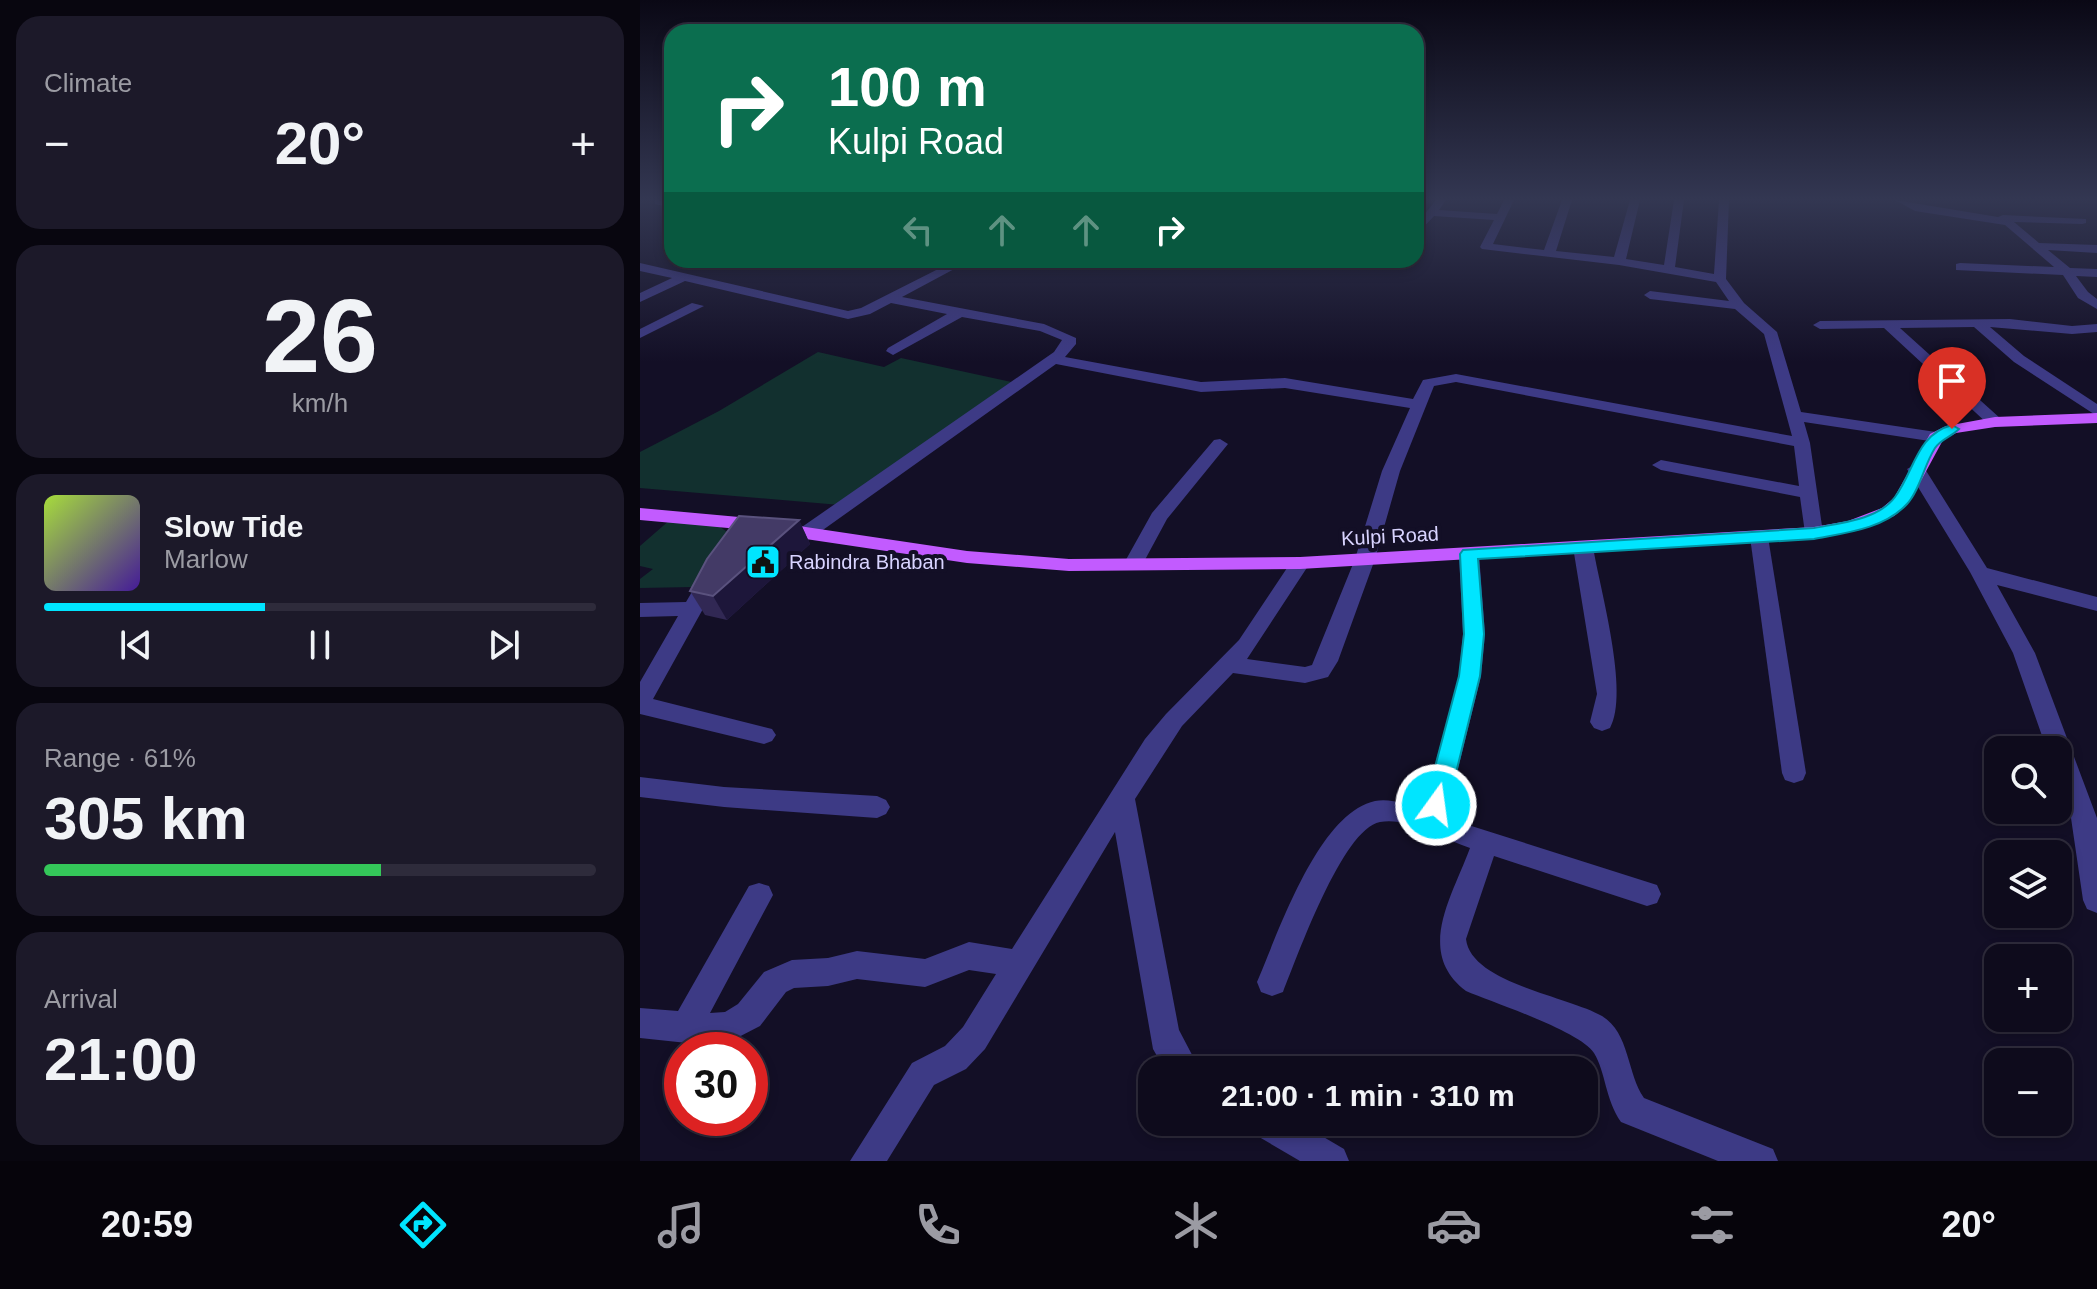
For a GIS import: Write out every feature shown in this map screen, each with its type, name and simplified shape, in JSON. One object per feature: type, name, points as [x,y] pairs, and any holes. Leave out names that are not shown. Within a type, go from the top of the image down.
[{"type":"main road","points":[[1936,437],[1952,429],[1995,422],[2097,418]]},
{"type":"main road","name":"Kulpi Road","points":[[640,514],[739,523],[1012,562],[1133,565],[1300,563],[1759,537],[1814,533],[1852,526],[1888,512],[1901,501],[1936,437]]},
{"type":"street","points":[[1559,254],[1720,279]]},
{"type":"street","points":[[1619,261],[1621,254]]},
{"type":"street","points":[[1668,269],[1672,254]]},
{"type":"street","points":[[1721,254],[1720,279],[1739,306],[1770,332],[1802,443],[1814,533]]},
{"type":"street","points":[[2046,254],[2067,272],[2083,295],[2097,305]]},
{"type":"street","points":[[640,267],[848,315],[890,299],[950,268]]},
{"type":"street","points":[[1960,267],[2097,273]]},
{"type":"street","points":[[641,297],[684,277]]},
{"type":"street","points":[[1650,295],[1739,306]]},
{"type":"street","points":[[806,533],[1053,359],[1069,344],[1069,338],[1059,332],[890,299]]},
{"type":"street","points":[[640,334],[697,306]]},
{"type":"street","points":[[893,351],[960,312]]},
{"type":"street","points":[[1820,325],[2010,323],[2072,330],[2097,328]]},
{"type":"street","points":[[1978,324],[2019,359],[2097,411]]},
{"type":"street","points":[[1889,326],[1995,422]]},
{"type":"street","points":[[1053,359],[1201,387],[1285,383],[1419,405]]},
{"type":"street","points":[[1228,664],[1305,675],[1320,671],[1327,661],[1365,559],[1391,471],[1428,383],[1438,379],[1456,378],[1802,443]]},
{"type":"street","points":[[1793,416],[1936,437]]},
{"type":"street","points":[[1133,565],[1159,517],[1220,444]]},
{"type":"street","points":[[1661,465],[1808,493]]},
{"type":"street","points":[[1916,469],[1980,572],[2024,653],[2091,820],[2097,900]]},
{"type":"street","points":[[739,523],[640,703],[764,735]]},
{"type":"street","points":[[1759,537],[1794,773]]},
{"type":"street","points":[[1583,547],[1608,694],[1602,722]]},
{"type":"street","points":[[1442,825],[1436,815],[1436,805],[1471,664],[1474,634],[1469,554]]},
{"type":"street","points":[[867,1161],[923,1074],[955,1058],[974,1038],[1122,797],[1174,720],[1247,645],[1300,563]]},
{"type":"street","points":[[1980,572],[2011,583],[2097,604]]},
{"type":"street","points":[[640,610],[694,609]]},
{"type":"street","points":[[640,787],[724,797],[877,807]]},
{"type":"street","points":[[1122,797],[1163,1030],[1174,1056]]},
{"type":"street","points":[[1272,982],[1324,867],[1345,832],[1359,818],[1374,812],[1387,812],[1442,825],[1647,894]]},
{"type":"street","points":[[1485,842],[1452,939],[1453,955],[1461,970],[1477,981],[1592,1028],[1606,1038],[1623,1098],[1633,1110],[1761,1161]]},
{"type":"street","points":[[686,1027],[759,895]]},
{"type":"street","points":[[640,1023],[729,1027],[749,1015],[775,982],[792,974],[828,972],[857,965],[925,973],[969,956],[1018,964]]},
{"type":"street","points":[[1290,1136],[1332,1161]]},
{"type":"green space","points":[[818,352],[884,367],[901,358],[1016,383],[840,505],[640,488],[640,452],[719,411]]},
{"type":"green space","points":[[671,519],[716,524],[730,534],[693,587],[640,588],[640,579],[653,569],[640,566],[640,546]]},
{"type":"building","points":[[739,516],[799,520],[713,596],[690,591],[707,559]]},
{"type":"place","name":"Rabindra Bhaban","points":[[763,562]]},
{"type":"route","points":[[1436,805],[1470,676],[1474,634],[1469,554],[1814,533],[1852,526],[1888,512],[1901,501],[1927,448],[1936,437],[1952,429]]}]
